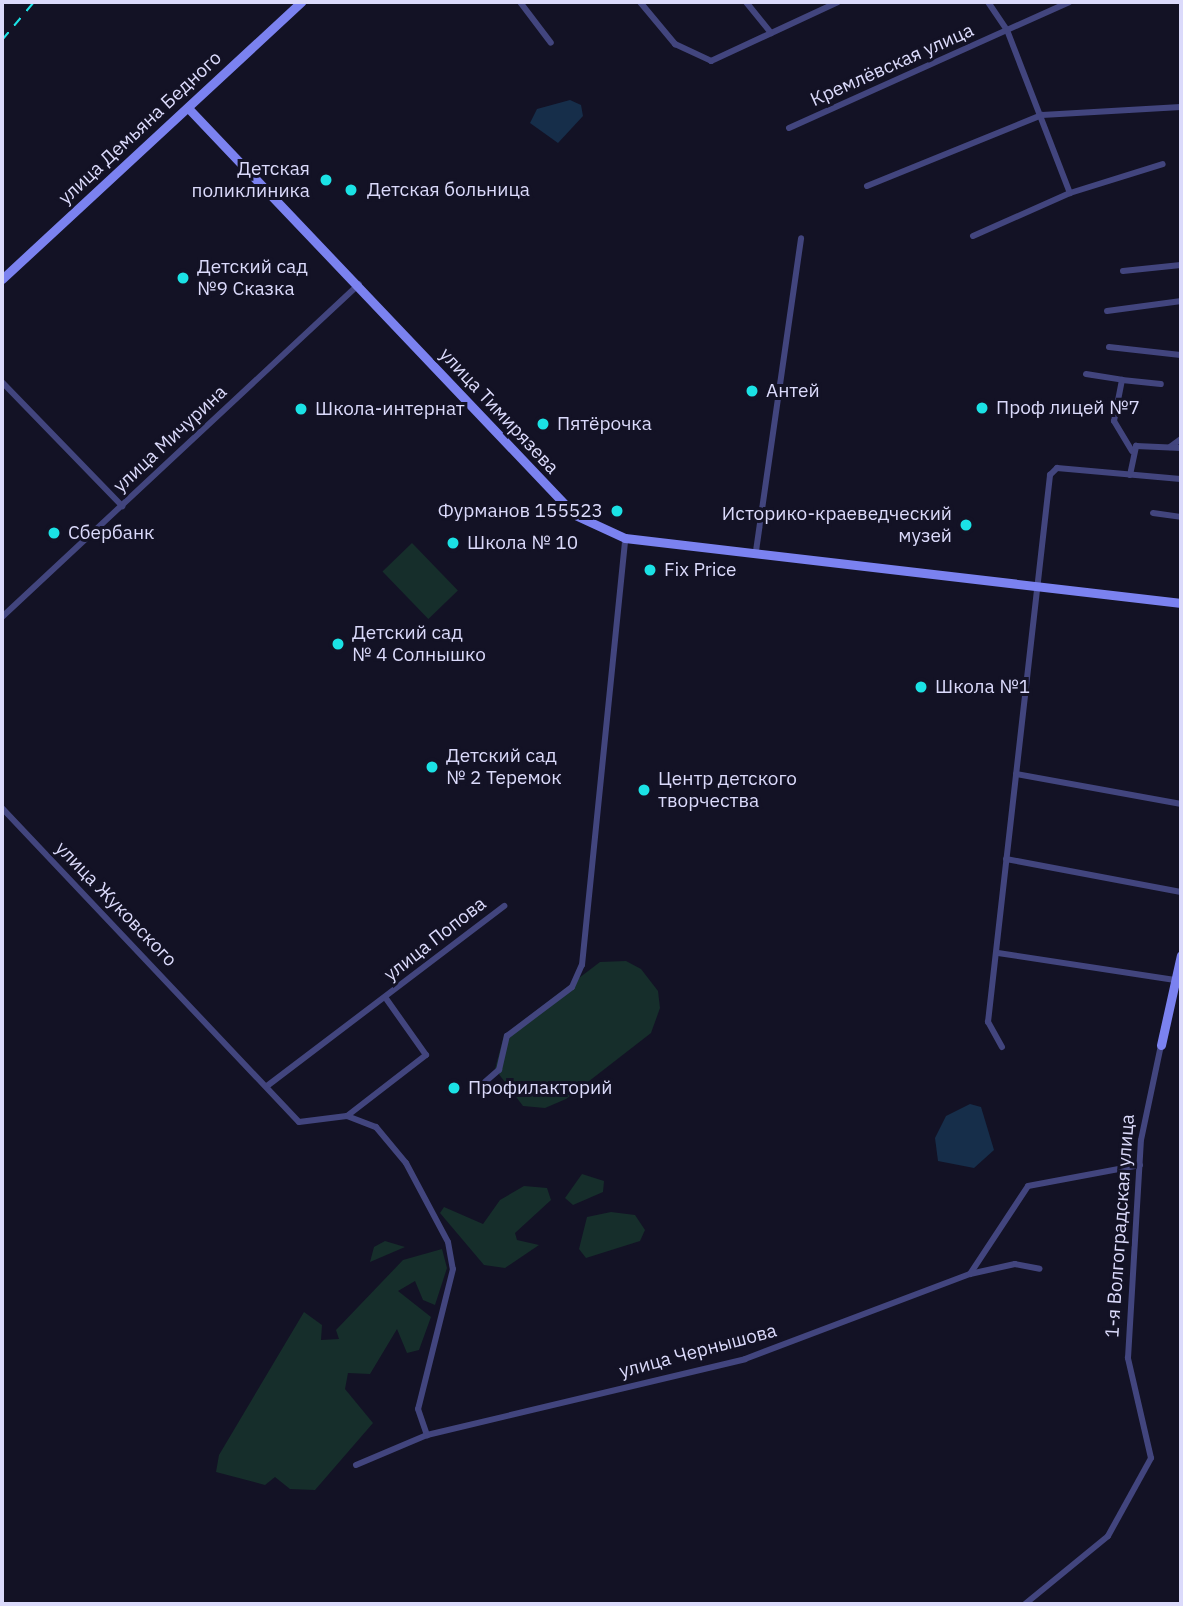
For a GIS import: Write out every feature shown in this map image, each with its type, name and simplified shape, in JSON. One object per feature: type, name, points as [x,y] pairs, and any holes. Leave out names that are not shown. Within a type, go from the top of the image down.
[{"type":"street","name":"улица Демьяна Бедного","points":[[2,279],[189,109],[301,2]]},
{"type":"street","points":[[520,2],[551,43]]},
{"type":"street","points":[[640,2],[675,44],[711,61],[838,2]]},
{"type":"street","points":[[746,2],[771,33]]},
{"type":"street","points":[[988,2],[1007,30],[1070,193]]},
{"type":"street","name":"Кремлёвская улица","points":[[789,128],[1069,2]]},
{"type":"street","points":[[867,186],[1042,116],[1181,107]]},
{"type":"street","name":"улица Тимирязева","points":[[189,109],[359,284],[575,515],[625,538],[756,551],[1038,589],[1181,603]]},
{"type":"street","points":[[972,236],[1070,193],[1163,164]]},
{"type":"street","points":[[756,551],[801,238]]},
{"type":"street","points":[[1123,271],[1181,265]]},
{"type":"street","name":"улица Мичурина","points":[[2,617],[359,284]]},
{"type":"street","points":[[1107,311],[1181,301]]},
{"type":"street","points":[[1109,347],[1181,355]]},
{"type":"street","points":[[1086,374],[1161,384]]},
{"type":"street","points":[[1122,380],[1114,421],[1132,451],[1130,475]]},
{"type":"street","points":[[2,382],[122,506]]},
{"type":"street","points":[[1170,447],[1181,439]]},
{"type":"street","points":[[1132,451],[1141,443],[1181,448]]},
{"type":"street","points":[[1002,1047],[988,1022],[1053,470],[1181,479]]},
{"type":"street","points":[[1153,513],[1181,517]]},
{"type":"street","points":[[478,1088],[499,1070],[507,1036],[572,987],[582,965],[625,538]]},
{"type":"street","points":[[1016,774],[1181,804]]},
{"type":"street","name":"улица Жуковского","points":[[2,808],[208,1021],[299,1122],[347,1116]]},
{"type":"street","points":[[1006,859],[1181,892]]},
{"type":"street","name":"улица Попова","points":[[267,1087],[504,906]]},
{"type":"street","points":[[998,953],[1175,980]]},
{"type":"street","name":"1-я Волгоградская улица","points":[[1025,1604],[1108,1536],[1151,1458],[1128,1357],[1140,1165],[1161,1045],[1181,955]]},
{"type":"street","name":"улица Попова","points":[[347,1116],[426,1055],[385,997]]},
{"type":"street","points":[[347,1116],[376,1127],[406,1163],[448,1242],[453,1269],[418,1409],[427,1435]]},
{"type":"street","points":[[970,1275],[1028,1186],[1140,1165]]},
{"type":"street","name":"улица Чернышова","points":[[356,1465],[427,1435],[745,1359],[970,1275],[1015,1264],[1040,1269]]},
{"type":"green space","points":[[412,543],[458,590],[428,619],[383,571]]},
{"type":"green space","points":[[626,961],[641,969],[658,991],[660,1008],[651,1033],[566,1099],[545,1108],[523,1106],[495,1069],[504,1035],[600,962]]},
{"type":"green space","points":[[582,1174],[604,1181],[603,1192],[573,1205],[565,1198]]},
{"type":"green space","points":[[524,1186],[547,1188],[551,1200],[515,1233],[517,1240],[539,1245],[505,1268],[484,1265],[440,1213],[444,1207],[483,1224],[500,1200]]},
{"type":"green space","points":[[611,1212],[635,1215],[645,1230],[640,1241],[586,1258],[579,1249],[587,1217]]},
{"type":"green space","points":[[385,1241],[405,1247],[370,1262],[374,1247]]},
{"type":"green space","points":[[442,1249],[447,1268],[435,1305],[423,1300],[415,1281],[398,1291],[431,1317],[419,1350],[407,1353],[397,1329],[370,1374],[348,1373],[345,1389],[373,1423],[315,1490],[290,1489],[275,1477],[265,1485],[216,1472],[219,1455],[304,1312],[322,1325],[321,1340],[339,1339],[336,1330],[403,1260]]},
{"type":"water","points":[[570,100],[581,105],[583,116],[558,143],[530,123],[537,109]]},
{"type":"water","points":[[970,1104],[981,1107],[994,1150],[974,1168],[938,1161],[935,1138],[946,1116]]},
{"type":"railway","points":[[2,40],[34,2]]},
{"type":"place","name":"Детская поликлиника","points":[[326,180]]},
{"type":"place","name":"Детская больница","points":[[351,190]]},
{"type":"place","name":"Детский сад №9 Сказка","points":[[183,278]]},
{"type":"place","name":"Антей","points":[[752,391]]},
{"type":"place","name":"Проф лицей №7","points":[[982,408]]},
{"type":"place","name":"Школа-интернат","points":[[301,409]]},
{"type":"place","name":"Пятёрочка","points":[[543,424]]},
{"type":"place","name":"Фурманов 155523","points":[[617,511]]},
{"type":"place","name":"Историко-краеведческий музей","points":[[966,525]]},
{"type":"place","name":"Сбербанк","points":[[54,533]]},
{"type":"place","name":"Школа № 10","points":[[453,543]]},
{"type":"place","name":"Fix Price","points":[[650,570]]},
{"type":"place","name":"Детский сад № 4 Солнышко","points":[[338,644]]},
{"type":"place","name":"Школа №1","points":[[921,687]]},
{"type":"place","name":"Детский сад № 2 Теремок","points":[[432,767]]},
{"type":"place","name":"Центр детского творчества","points":[[644,790]]},
{"type":"place","name":"Профилакторий","points":[[454,1088]]}]
